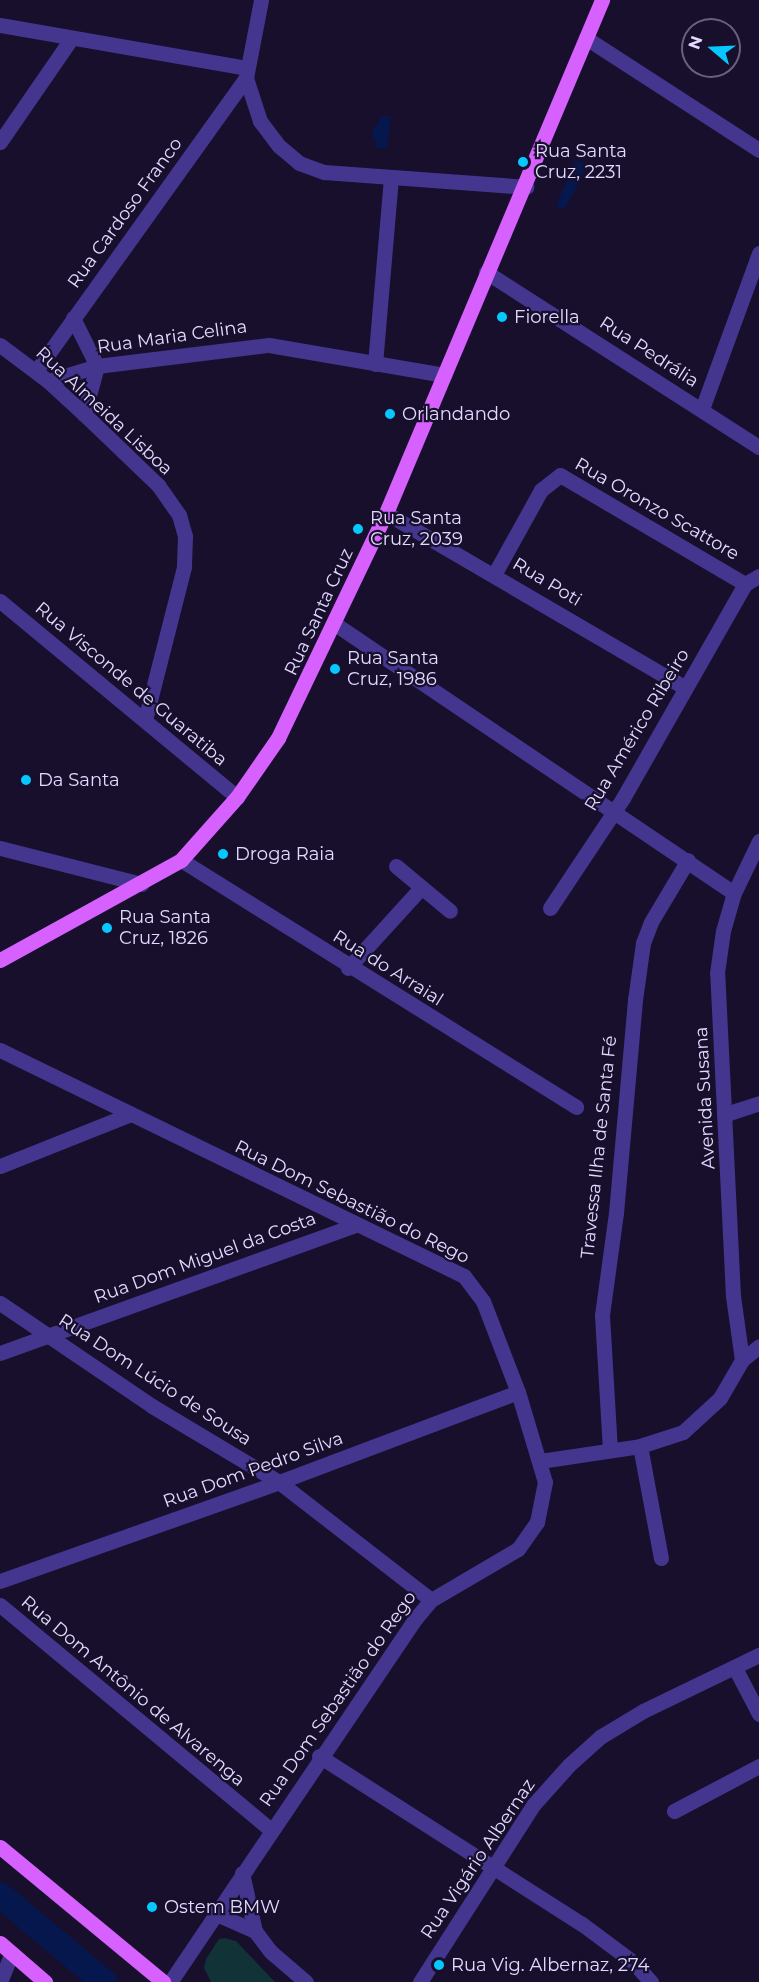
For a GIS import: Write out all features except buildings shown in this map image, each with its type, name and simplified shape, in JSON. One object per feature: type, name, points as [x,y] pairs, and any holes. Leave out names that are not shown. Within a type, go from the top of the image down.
[{"type":"main road","name":"Rua Santa Cruz","points":[[0,960],[181,860],[237,797],[278,738],[335,624],[386,513],[486,272],[526,187],[602,0]]},
{"type":"main road","points":[[0,1846],[163,1982]]},
{"type":"main road","points":[[6,1948],[45,1982]]},
{"type":"street","points":[[261,0],[246,73],[260,121],[279,146],[299,163],[324,172],[391,179],[526,187]]},
{"type":"street","points":[[0,25],[246,73]]},
{"type":"street","points":[[586,38],[759,150]]},
{"type":"street","points":[[0,142],[71,39]]},
{"type":"street","name":"Rua Cardoso Franco","points":[[42,376],[73,318],[246,73]]},
{"type":"street","points":[[375,364],[391,179]]},
{"type":"street","points":[[702,409],[759,253]]},
{"type":"street","name":"Rua Pedrália","points":[[486,272],[759,447]]},
{"type":"street","points":[[73,318],[97,366],[84,414]]},
{"type":"street","name":"Rua Almeida Lisboa","points":[[0,345],[42,376],[84,414],[158,485],[179,515],[185,536],[184,567],[145,720]]},
{"type":"street","name":"Rua Maria Celina","points":[[42,376],[97,366],[269,345],[444,375]]},
{"type":"street","name":"Rua Oronzo Scattore","points":[[495,573],[541,489],[560,475],[752,580]]},
{"type":"street","name":"Rua Poti","points":[[386,513],[495,573],[686,688]]},
{"type":"street","name":"Rua Américo Ribeiro","points":[[550,908],[614,809],[752,580]]},
{"type":"street","name":"Rua Visconde de Guaratiba","points":[[0,601],[237,797]]},
{"type":"street","points":[[335,624],[614,809],[735,893]]},
{"type":"street","name":"Avenida Susana","points":[[742,1360],[733,1296],[726,1114],[717,974],[723,932],[735,893],[759,841]]},
{"type":"street","points":[[0,848],[141,884]]},
{"type":"street","name":"Rua do Arraial","points":[[181,860],[348,968],[576,1107]]},
{"type":"street","name":"Travessa Ilha de Santa Fé","points":[[610,1450],[602,1315],[616,1213],[634,1000],[643,943],[651,922],[688,860]]},
{"type":"street","points":[[396,866],[420,889],[450,911]]},
{"type":"street","points":[[348,968],[420,889]]},
{"type":"street","name":"Rua Dom Sebastião do Rego","points":[[0,1050],[128,1115],[464,1276],[483,1301],[518,1392],[545,1482],[543,1505],[530,1536],[504,1560],[431,1600],[270,1829],[170,1982]]},
{"type":"street","points":[[726,1114],[759,1103]]},
{"type":"street","points":[[0,1166],[128,1115]]},
{"type":"street","name":"Rua Dom Miguel da Costa","points":[[0,1353],[355,1225]]},
{"type":"street","name":"Rua Dom Lúcio de Sousa","points":[[0,1303],[152,1406],[279,1482],[431,1600]]},
{"type":"street","points":[[540,1461],[640,1446],[684,1432],[704,1416],[720,1398],[742,1360],[759,1346]]},
{"type":"street","name":"Rua Dom Pedro Silva","points":[[0,1581],[279,1482],[518,1392]]},
{"type":"street","points":[[640,1446],[661,1558]]},
{"type":"street","name":"Rua Dom Antônio de Alvarenga","points":[[0,1605],[270,1829]]},
{"type":"street","name":"Rua Vigário Albernaz","points":[[420,1982],[495,1869],[534,1804],[600,1737],[643,1711],[759,1655]]},
{"type":"street","points":[[735,1668],[759,1714]]},
{"type":"street","points":[[320,1756],[582,1924],[633,1962],[651,1982]]},
{"type":"street","points":[[674,1811],[759,1766]]},
{"type":"street","points":[[242,1873],[255,1931],[271,1953],[306,1982]]},
{"type":"street","points":[[214,1913],[255,1931]]},
{"type":"street","points":[[0,1982],[6,1948]]},
{"type":"green space","points":[[219,1939],[236,1941],[275,1982],[211,1982],[204,1968],[206,1959]]},
{"type":"shaded area","points":[[382,116],[391,116],[387,149],[374,147],[376,141],[371,134]]},
{"type":"shaded area","points":[[575,160],[585,163],[583,176],[564,210],[556,206]]},
{"type":"waterway","points":[[0,1895],[104,1982]]},
{"type":"place","name":"Rua Santa Cruz, 2231","points":[[523,162]]},
{"type":"place","name":"Fiorella","points":[[502,317]]},
{"type":"place","name":"Orlandando","points":[[390,414]]},
{"type":"place","name":"Rua Santa Cruz, 2039","points":[[358,529]]},
{"type":"place","name":"Rua Santa Cruz, 1986","points":[[335,669]]},
{"type":"place","name":"Da Santa","points":[[26,780]]},
{"type":"place","name":"Droga Raia","points":[[223,854]]},
{"type":"place","name":"Rua Santa Cruz, 1826","points":[[107,928]]},
{"type":"place","name":"Ostem BMW","points":[[152,1907]]},
{"type":"place","name":"Rua Vig. Albernaz, 274","points":[[439,1965]]}]
